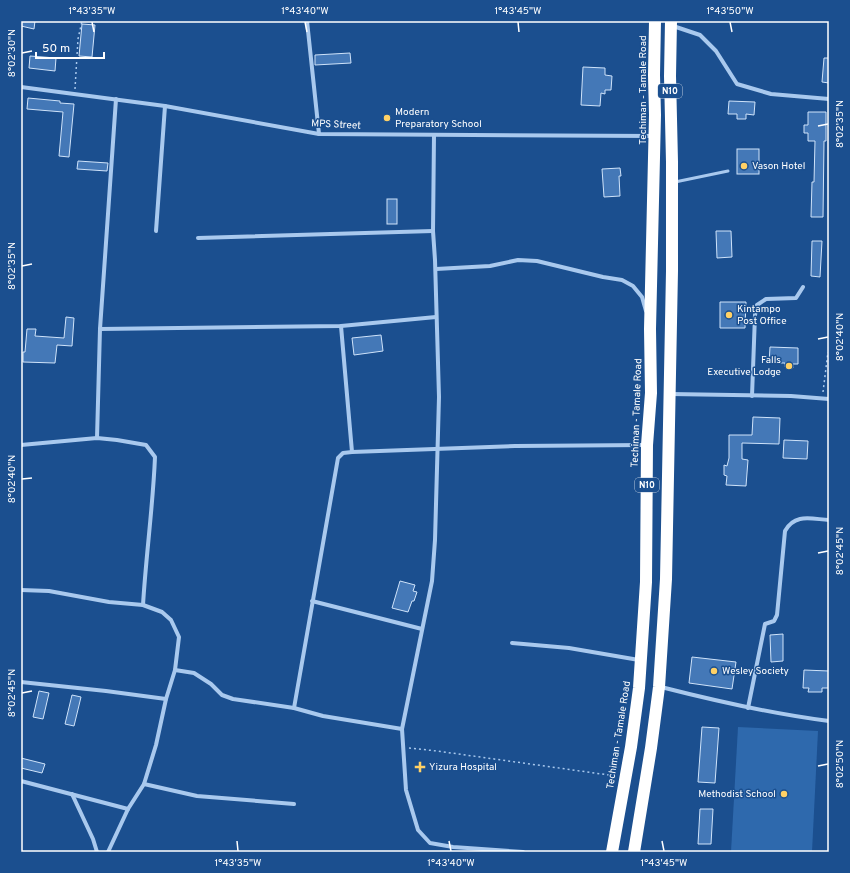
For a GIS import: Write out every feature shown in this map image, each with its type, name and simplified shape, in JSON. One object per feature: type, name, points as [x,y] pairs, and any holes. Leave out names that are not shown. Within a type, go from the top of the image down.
[{"type":"highway","name":"Techiman - Tamale Road","points":[[612,852],[632,741],[642,660],[646,582],[647,445],[651,393],[650,329],[655,136],[655,21]]},
{"type":"highway","name":"N10","points":[[634,852],[651,748],[658,686],[666,579],[670,394],[672,182],[670,76],[671,23]]},
{"type":"highway","points":[[651,393],[670,394]]},
{"type":"street","points":[[307,21],[319,134]]},
{"type":"street","points":[[671,23],[700,35],[716,51],[737,84],[771,94],[829,99]]},
{"type":"street","name":"MPS Street","points":[[21,86],[165,106],[319,134],[655,136]]},
{"type":"street","points":[[97,438],[100,329],[116,99]]},
{"type":"street","points":[[156,231],[165,106]]},
{"type":"street","points":[[434,135],[433,231],[436,269],[439,397],[435,540],[432,581],[402,729],[406,790],[418,830],[430,843],[453,847],[523,852]]},
{"type":"street","points":[[198,238],[433,231]]},
{"type":"street","points":[[436,269],[490,266],[518,260],[537,261],[603,277],[622,280],[633,286],[642,297],[650,329]]},
{"type":"street","points":[[752,396],[754,315],[757,305],[766,299],[796,298],[803,287]]},
{"type":"street","points":[[100,329],[341,326],[436,317]]},
{"type":"street","points":[[341,326],[352,452]]},
{"type":"street","points":[[670,394],[829,399]]},
{"type":"street","points":[[21,445],[97,438],[146,445],[155,457],[142,605]]},
{"type":"street","points":[[294,708],[338,458],[343,453],[515,446],[647,445]]},
{"type":"street","points":[[748,708],[761,647],[763,630],[765,624],[774,621],[777,614],[785,531],[793,520],[801,518],[829,520]]},
{"type":"street","points":[[21,590],[49,591],[109,602],[142,605],[162,612],[171,620],[179,637],[175,670],[166,700],[156,745],[144,784],[128,809],[108,852]]},
{"type":"street","points":[[312,601],[422,629]]},
{"type":"street","points":[[512,643],[569,648],[642,660]]},
{"type":"street","points":[[175,670],[194,674],[211,684],[222,695],[233,699],[294,708],[324,716],[402,729]]},
{"type":"street","points":[[21,682],[106,691],[166,700]]},
{"type":"street","points":[[658,686],[748,708],[795,717],[829,720]]},
{"type":"street","points":[[21,781],[128,809]]},
{"type":"street","points":[[144,784],[197,796],[294,804]]},
{"type":"street","points":[[72,794],[93,839],[97,852]]},
{"type":"lane","points":[[672,182],[728,171]]},
{"type":"path","points":[[75,94],[78,39],[82,21]]},
{"type":"path","points":[[822,398],[828,352]]},
{"type":"path","points":[[403,747],[625,777]]},
{"type":"shaded area","points":[[738,727],[818,731],[812,852],[731,852]]},
{"type":"building","points":[[21,21],[35,21],[34,29],[21,26]]},
{"type":"building","points":[[82,24],[95,25],[92,57],[79,56]]},
{"type":"building","points":[[350,53],[351,63],[315,65],[315,55]]},
{"type":"building","points":[[30,56],[56,58],[55,71],[29,68]]},
{"type":"building","points":[[824,58],[829,58],[829,83],[822,82]]},
{"type":"building","points":[[583,67],[605,68],[605,75],[612,76],[611,90],[605,90],[605,94],[601,93],[600,106],[581,105]]},
{"type":"building","points":[[28,98],[74,104],[69,157],[59,156],[63,112],[27,109]]},
{"type":"building","points":[[729,101],[755,102],[754,115],[746,114],[746,119],[737,119],[737,114],[728,114]]},
{"type":"building","points":[[808,112],[826,112],[823,217],[811,217],[815,141],[808,141],[808,133],[804,133],[804,125],[808,125]]},
{"type":"building","points":[[737,149],[759,149],[759,174],[737,174]]},
{"type":"building","points":[[78,161],[108,163],[107,171],[77,169]]},
{"type":"building","points":[[620,168],[620,196],[604,197],[602,169]]},
{"type":"building","points":[[387,199],[397,199],[397,224],[387,224]]},
{"type":"building","points":[[716,231],[731,231],[732,257],[717,258]]},
{"type":"building","points":[[812,241],[822,241],[820,277],[811,276]]},
{"type":"building","points":[[720,302],[746,302],[745,328],[720,328]]},
{"type":"building","points":[[66,317],[74,318],[72,346],[57,345],[55,363],[23,362],[23,352],[25,352],[27,329],[36,329],[35,336],[64,338]]},
{"type":"building","points":[[381,335],[383,351],[354,355],[352,338]]},
{"type":"building","points":[[770,347],[798,348],[798,364],[793,364],[793,368],[785,367],[785,363],[769,363]]},
{"type":"building","points":[[753,417],[780,418],[779,444],[742,443],[742,459],[748,460],[746,486],[726,485],[727,476],[724,475],[724,465],[727,466],[729,458],[729,435],[752,435]]},
{"type":"building","points":[[784,440],[808,441],[807,459],[783,458]]},
{"type":"building","points":[[400,581],[415,585],[413,591],[417,592],[408,612],[392,608]]},
{"type":"building","points":[[783,634],[783,661],[771,662],[770,635]]},
{"type":"building","points":[[692,657],[736,662],[732,689],[689,683]]},
{"type":"building","points":[[804,670],[829,671],[829,688],[822,688],[822,692],[808,692],[809,688],[803,688]]},
{"type":"building","points":[[39,691],[49,693],[43,719],[33,717]]},
{"type":"building","points":[[72,695],[81,697],[74,726],[65,724]]},
{"type":"building","points":[[702,727],[719,728],[715,783],[698,782]]},
{"type":"building","points":[[21,758],[45,764],[42,773],[21,768]]},
{"type":"building","points":[[700,809],[713,809],[711,844],[698,844]]},
{"type":"place","name":"Modern Preparatory School","points":[[387,118]]},
{"type":"place","name":"Vason Hotel","points":[[744,166]]},
{"type":"place","name":"Kintampo Post Office","points":[[729,315]]},
{"type":"place","name":"Falls Executive Lodge","points":[[789,366]]},
{"type":"place","name":"Wesley Society","points":[[714,671]]},
{"type":"place","name":"Yizura Hospital","points":[[420,767]]},
{"type":"place","name":"Methodist School","points":[[784,794]]}]
